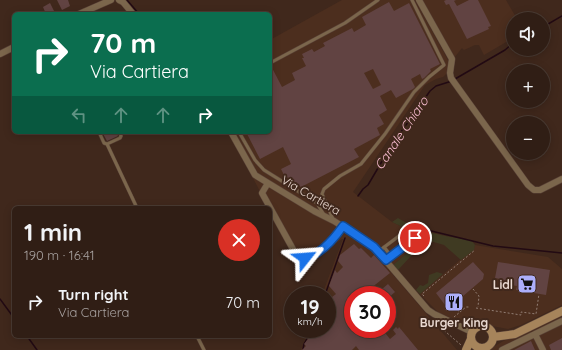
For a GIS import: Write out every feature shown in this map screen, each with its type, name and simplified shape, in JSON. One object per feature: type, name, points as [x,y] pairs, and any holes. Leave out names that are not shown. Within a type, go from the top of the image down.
[{"type":"main road","points":[[493,337],[515,334],[562,311]]},
{"type":"main road","points":[[465,349],[472,336],[478,327],[484,327],[490,331],[493,337],[490,344],[480,349],[472,342],[472,336]]},
{"type":"street","points":[[83,12],[110,0]]},
{"type":"street","points":[[419,0],[452,59],[450,73],[452,80],[531,188],[536,191],[540,190],[562,178]]},
{"type":"street","points":[[121,1],[131,12]]},
{"type":"street","points":[[0,54],[12,48]]},
{"type":"street","name":"Via Cartiera","points":[[232,134],[255,175],[343,226],[374,247],[381,249],[386,260],[430,311],[472,336]]},
{"type":"street","name":"Via Cartiera","points":[[268,183],[262,193],[269,206]]},
{"type":"street","name":"Via Cartiera","points":[[272,211],[294,251],[298,256],[305,258],[332,241],[343,226]]},
{"type":"street","points":[[502,350],[562,320]]},
{"type":"street","points":[[535,334],[542,350]]},
{"type":"lane","points":[[272,62],[345,23],[378,0]]},
{"type":"lane","points":[[334,221],[322,194],[324,189],[340,176],[361,164],[385,134],[414,92],[444,65],[412,0]]},
{"type":"lane","points":[[100,134],[104,143],[107,144],[136,206]]},
{"type":"lane","points":[[107,144],[120,138],[120,134]]},
{"type":"lane","points":[[240,134],[255,160],[264,170],[317,203],[324,216]]},
{"type":"lane","points":[[386,260],[415,238],[403,234],[381,249],[391,256]]},
{"type":"lane","points":[[198,338],[204,350]]},
{"type":"path","points":[[423,295],[422,294],[475,250]]},
{"type":"path","points":[[473,289],[479,296],[477,308],[521,315],[521,312],[536,314],[539,294]]},
{"type":"path","points":[[454,305],[460,312]]},
{"type":"path","points":[[455,320],[454,318],[460,312],[466,307],[470,307]]},
{"type":"path","points":[[432,316],[432,320],[465,349]]},
{"type":"path","points":[[448,334],[451,330]]},
{"type":"shaded area","points":[[342,0],[415,0],[448,60],[448,72],[443,77],[425,85],[353,192],[392,222],[426,238],[388,269],[457,350],[301,350],[306,338],[336,338],[336,286],[325,286],[343,239],[301,268],[272,215],[272,206],[268,206],[230,134],[272,134],[272,39]]},
{"type":"shaded area","points":[[419,0],[506,0],[513,12],[506,12],[506,42],[484,55],[479,45],[475,45],[464,50],[462,48],[454,58]]},
{"type":"shaded area","points":[[398,218],[433,233],[471,240],[475,245],[474,250],[461,260],[444,245],[430,241],[410,257],[398,270],[393,265],[425,238],[392,222]]},
{"type":"shaded area","points":[[475,245],[548,257],[562,269],[562,305],[521,325],[508,329],[455,319],[440,314],[420,294],[474,248]]},
{"type":"shaded area","points":[[437,272],[443,274],[420,294],[416,290],[420,285],[423,286],[428,283],[429,275]]},
{"type":"shaded area","points":[[562,313],[562,350],[488,350],[507,339]]},
{"type":"building","points":[[57,0],[68,0],[70,6],[62,10]]},
{"type":"building","points":[[456,0],[454,1],[457,6],[469,0],[478,0],[491,26],[488,27],[489,29],[467,39],[449,4],[446,5],[444,1]]},
{"type":"building","points":[[389,2],[394,11],[409,3],[440,64],[430,69],[431,71],[424,78],[422,79],[420,74],[411,79],[415,87],[413,89],[396,98],[391,90],[380,96],[387,110],[379,115],[384,124],[377,128],[380,135],[354,149],[359,157],[301,187],[284,175],[281,169],[291,164],[283,147],[260,159],[247,134],[272,134],[272,68],[282,87],[295,80],[292,73],[306,66],[302,58],[304,58],[302,54],[312,49],[314,52],[325,46],[323,43],[352,28],[354,32],[366,25],[362,17]],"holes":[[[373,69],[381,85],[373,89],[364,73]]]},
{"type":"building","points":[[50,3],[54,11],[45,12],[43,7]]},
{"type":"building","points":[[103,134],[117,134],[118,136],[107,141]]},
{"type":"building","points":[[354,244],[359,249],[361,248],[371,258],[374,255],[390,273],[374,286],[344,286],[344,338],[396,338],[396,327],[398,329],[399,327],[418,350],[359,350],[356,346],[352,350],[302,350],[306,346],[304,344],[309,338],[336,338],[336,286],[329,286],[335,270],[337,273],[343,267],[338,261],[340,255]]},
{"type":"building","points":[[473,262],[484,274],[483,279],[448,309],[436,293]]},
{"type":"building","points":[[498,262],[550,270],[546,295],[516,290],[517,286],[499,283],[500,279],[495,278]]},
{"type":"building","points":[[562,338],[562,350],[551,350],[549,345]]},
{"type":"building","points":[[531,341],[535,350],[514,350]]},
{"type":"waterway","points":[[127,0],[137,12]]},
{"type":"waterway","name":"Canale Chiaro","points":[[550,23],[562,16]]},
{"type":"waterway","name":"Canale Chiaro","points":[[455,79],[506,49]]},
{"type":"waterway","name":"Canale Chiaro","points":[[358,196],[368,185],[391,146],[430,91],[436,86],[452,81]]},
{"type":"waterway","points":[[404,229],[415,227],[493,246],[562,253]]},
{"type":"waterway","name":"Canale Chiaro","points":[[328,286],[345,238]]},
{"type":"waterway","points":[[0,299],[12,315]]},
{"type":"waterway","points":[[28,338],[37,350]]},
{"type":"waterway","name":"Canale Chiaro","points":[[303,349],[307,338]]},
{"type":"place","name":"Lidl","points":[[527,284]]},
{"type":"place","name":"Burger King","points":[[454,302]]},
{"type":"route","points":[[305,258],[332,241],[343,226],[377,249],[386,260],[415,238]]}]
